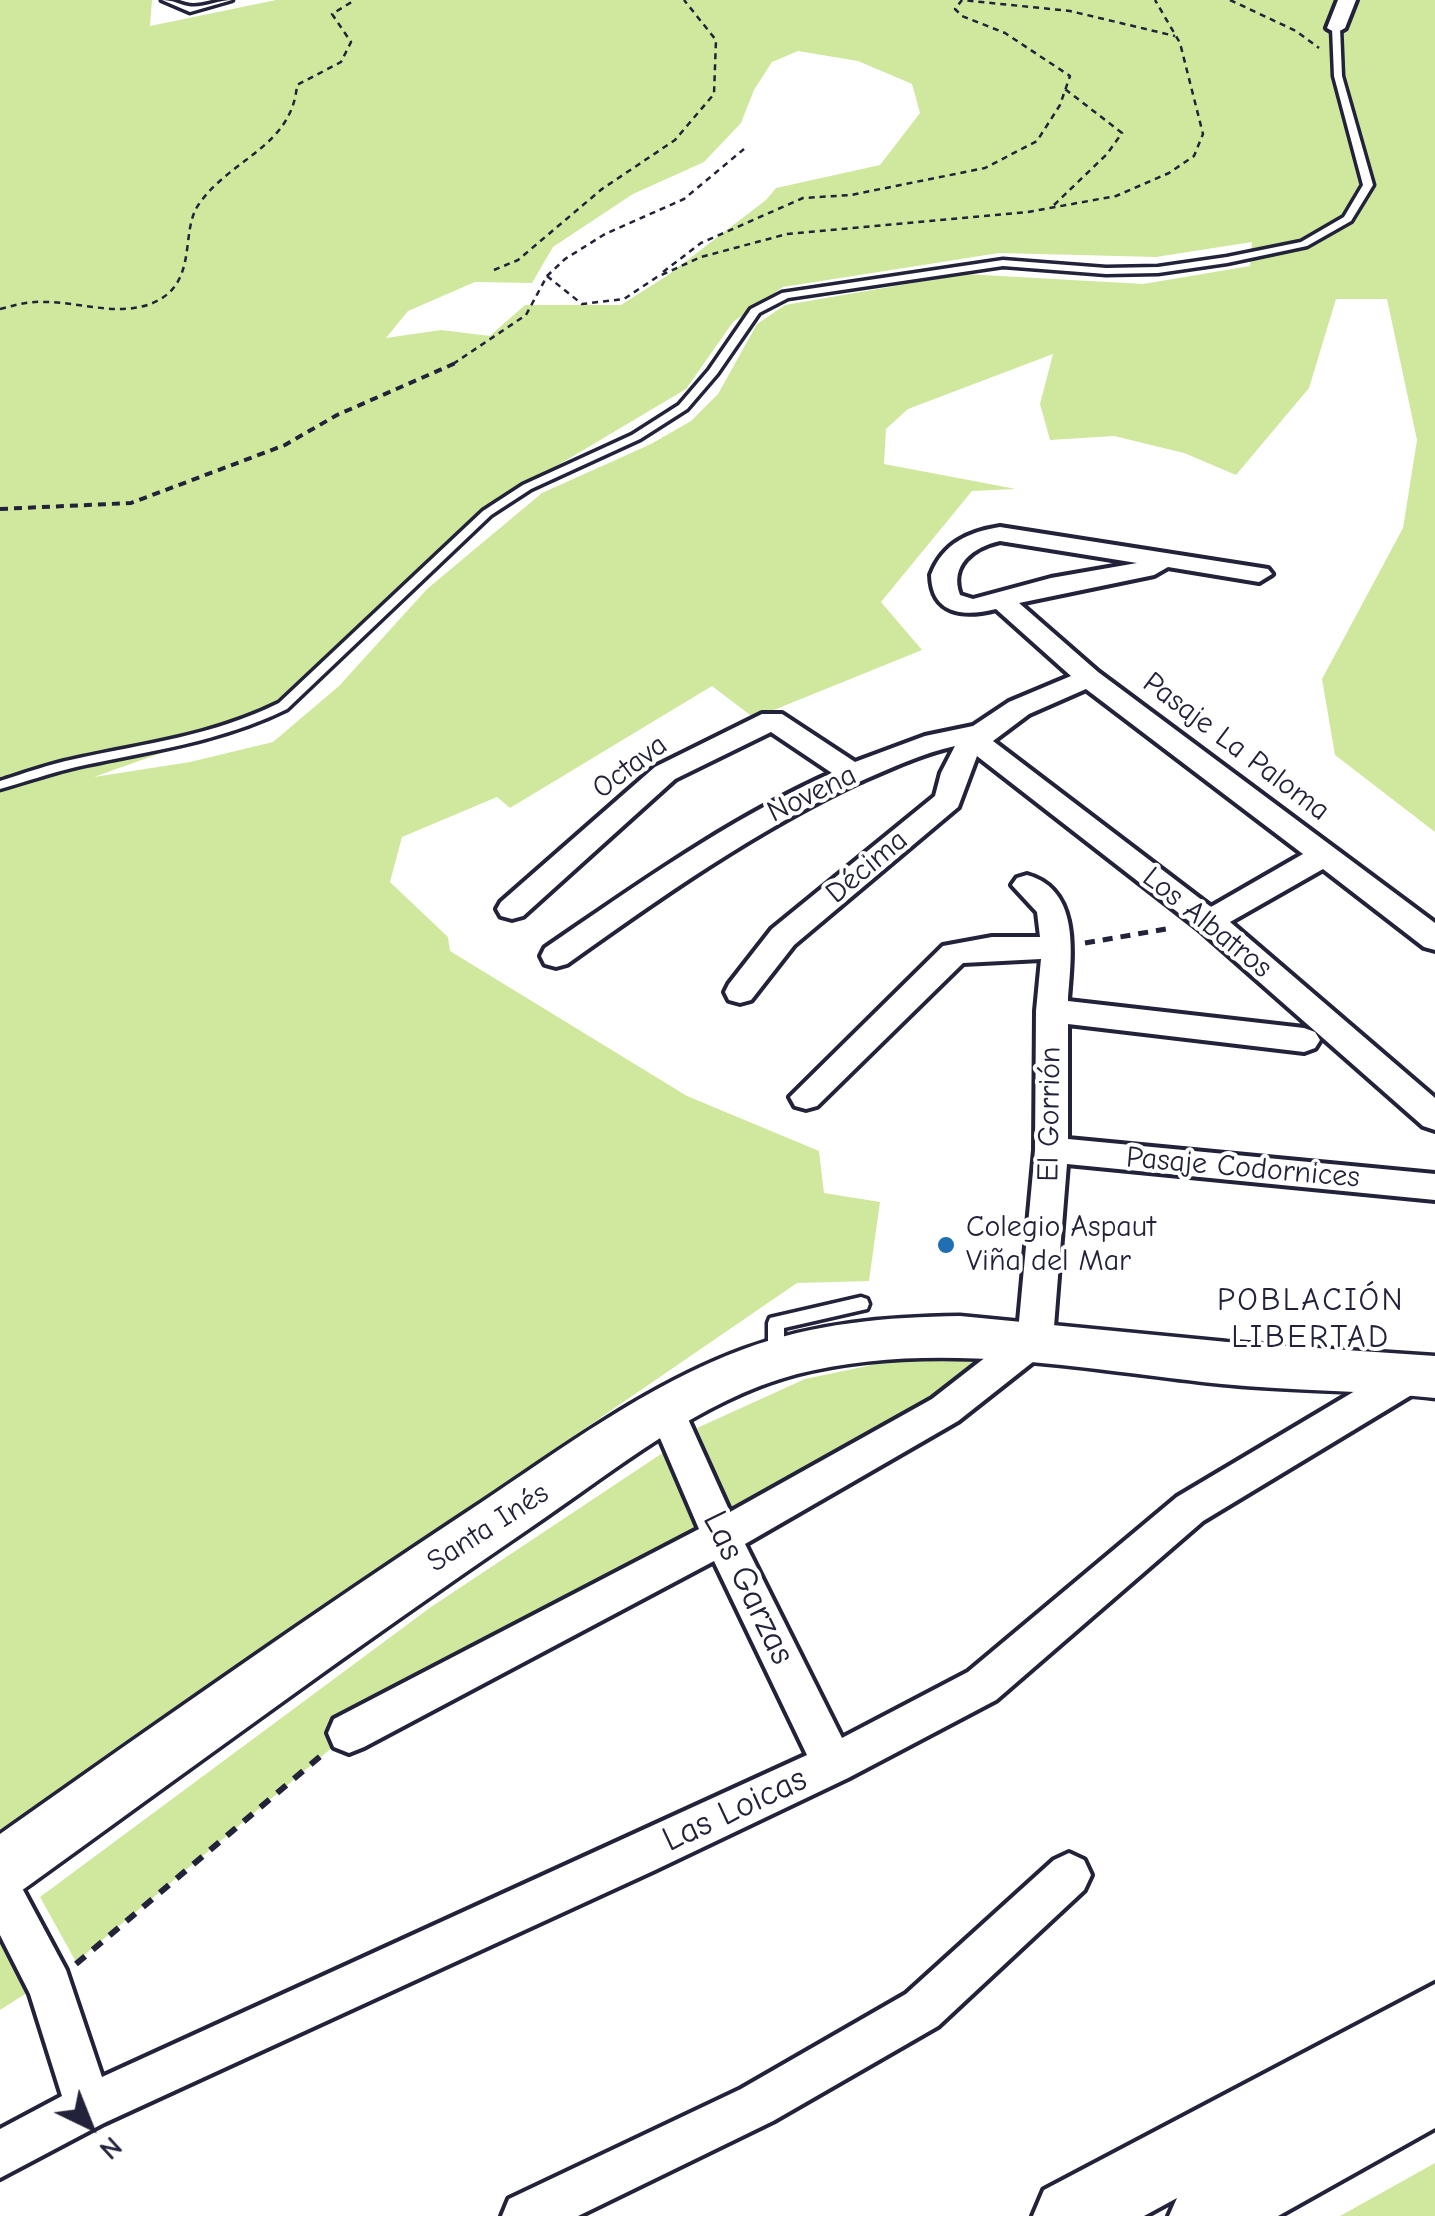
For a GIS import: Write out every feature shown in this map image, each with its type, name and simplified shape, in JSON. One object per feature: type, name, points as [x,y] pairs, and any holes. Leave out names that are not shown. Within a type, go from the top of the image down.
[{"type":"main road","name":"Santa Inés","points":[[0,1870],[385,1596],[666,1410],[776,1360],[846,1344],[915,1336],[1034,1338],[1227,1363],[1425,1376]]},
{"type":"main road","points":[[1070,2216],[1435,2019]]},
{"type":"main road","points":[[1206,2216],[1435,2089]]},
{"type":"street","points":[[1336,28],[1347,0]]},
{"type":"street","points":[[1161,561],[1154,567],[1052,586],[1002,602],[959,605],[949,600],[942,589],[944,572],[956,553],[978,536],[1026,536],[1259,574]]},
{"type":"street","name":"Pasaje La Paloma","points":[[1002,602],[1089,678],[1435,939]]},
{"type":"street","name":"Novena","points":[[556,956],[724,840],[807,793],[937,738],[977,734],[983,727],[1089,678]]},
{"type":"street","name":"Octava","points":[[512,909],[664,773],[772,720],[853,774]]},
{"type":"street","name":"Los Albatros","points":[[977,734],[982,745],[1209,922],[1435,1117]]},
{"type":"street","name":"Décima","points":[[740,992],[783,937],[948,800],[952,772],[977,734]]},
{"type":"street","points":[[1209,922],[1325,855]]},
{"type":"street","name":"El Gorrión","points":[[1027,885],[1051,908],[1057,948],[1052,1012],[1052,1150],[1034,1338]]},
{"type":"street","points":[[806,1097],[954,954],[992,948],[1057,948]]},
{"type":"street","points":[[1052,1012],[1304,1040]]},
{"type":"street","name":"Pasaje Codornices","points":[[1052,1150],[1435,1187]]},
{"type":"street","points":[[349,1733],[722,1537],[946,1410],[1034,1338]]},
{"type":"street","name":"Las Loicas","points":[[0,2155],[88,2107],[833,1764],[982,1686],[1190,1510],[1425,1376]]},
{"type":"street","name":"Las Garzas","points":[[666,1410],[722,1537],[833,1764]]},
{"type":"street","points":[[526,2216],[757,2104],[922,2010],[1069,1876]]},
{"type":"street","points":[[0,1890],[50,1986],[88,2107]]},
{"type":"lane","points":[[166,0],[190,10],[228,0]]},
{"type":"lane","points":[[0,785],[73,764],[152,752],[213,736],[247,726],[283,706],[487,513],[528,487],[636,437],[683,406],[713,372],[755,310],[785,295],[1003,263],[1106,271],[1158,270],[1304,244],[1348,219],[1368,185],[1338,67],[1336,28]]},
{"type":"lane","points":[[776,1360],[776,1324],[861,1304]]},
{"type":"path","points":[[0,310],[25,300],[82,302],[119,312],[161,299],[178,277],[191,244],[191,218],[211,187],[274,141],[298,104],[297,85],[341,62],[351,42],[332,14],[355,0]]},
{"type":"path","points":[[494,270],[518,260],[602,188],[675,140],[714,94],[716,40],[684,0]]},
{"type":"path","points":[[547,276],[582,304],[624,299],[700,243],[804,198],[869,192],[985,168],[1038,141],[1070,76],[1005,33],[962,16],[955,8],[962,0],[1004,1],[1106,15],[1176,37]]},
{"type":"path","points":[[657,277],[701,257],[787,234],[855,225],[951,222],[1052,208],[1116,196],[1170,173],[1194,156],[1204,134],[1176,37],[1155,0]]},
{"type":"path","points":[[1230,0],[1296,31],[1338,67]]},
{"type":"path","points":[[1052,208],[1069,188],[1109,157],[1122,133],[1066,89]]},
{"type":"path","points":[[0,509],[132,503],[285,445],[337,415],[460,361],[526,315],[547,276],[565,259],[605,234],[684,199],[744,149]]},
{"type":"path","points":[[1057,948],[1209,922]]},
{"type":"path","points":[[50,1986],[349,1733]]},
{"type":"green space","points":[[0,0],[152,0],[150,26],[276,0],[1435,0],[1435,832],[1335,755],[1322,679],[1403,528],[1417,440],[1387,299],[1336,299],[1309,388],[1236,475],[1184,453],[1114,436],[1050,440],[1040,404],[1053,354],[908,409],[886,429],[884,464],[1016,489],[972,491],[881,602],[922,650],[754,718],[712,686],[510,808],[497,797],[402,837],[390,882],[448,937],[450,951],[687,1096],[819,1151],[824,1193],[880,1202],[869,1281],[797,1283],[352,1588],[0,1839]],"holes":[[[798,51],[858,61],[912,84],[920,113],[880,165],[776,188],[766,200],[668,275],[621,305],[525,305],[490,336],[441,330],[386,338],[408,311],[475,282],[532,283],[553,247],[633,194],[704,162],[741,123],[754,90],[772,62]],[[1252,242],[1250,266],[1143,284],[965,274],[785,305],[757,324],[718,394],[691,421],[651,444],[542,493],[427,589],[339,686],[273,742],[190,762],[94,777],[220,732],[283,702],[486,508],[686,389],[733,322],[783,287],[999,253],[1156,257]]]},
{"type":"green space","points":[[999,1357],[933,1405],[734,1514],[697,1428],[805,1379],[891,1361]]},
{"type":"green space","points":[[667,1450],[706,1545],[364,1721],[76,1962],[40,1897],[431,1607]]},
{"type":"green space","points":[[0,1935],[30,1991],[0,2010]]},
{"type":"green space","points":[[1435,2163],[1435,2216],[1340,2216]]},
{"type":"place","name":"Colegio Aspaut Viña del Mar","points":[[946,1245]]},
{"type":"district","name":"POBLACIÓN LIBERTAD","points":[[1311,1320]]}]
